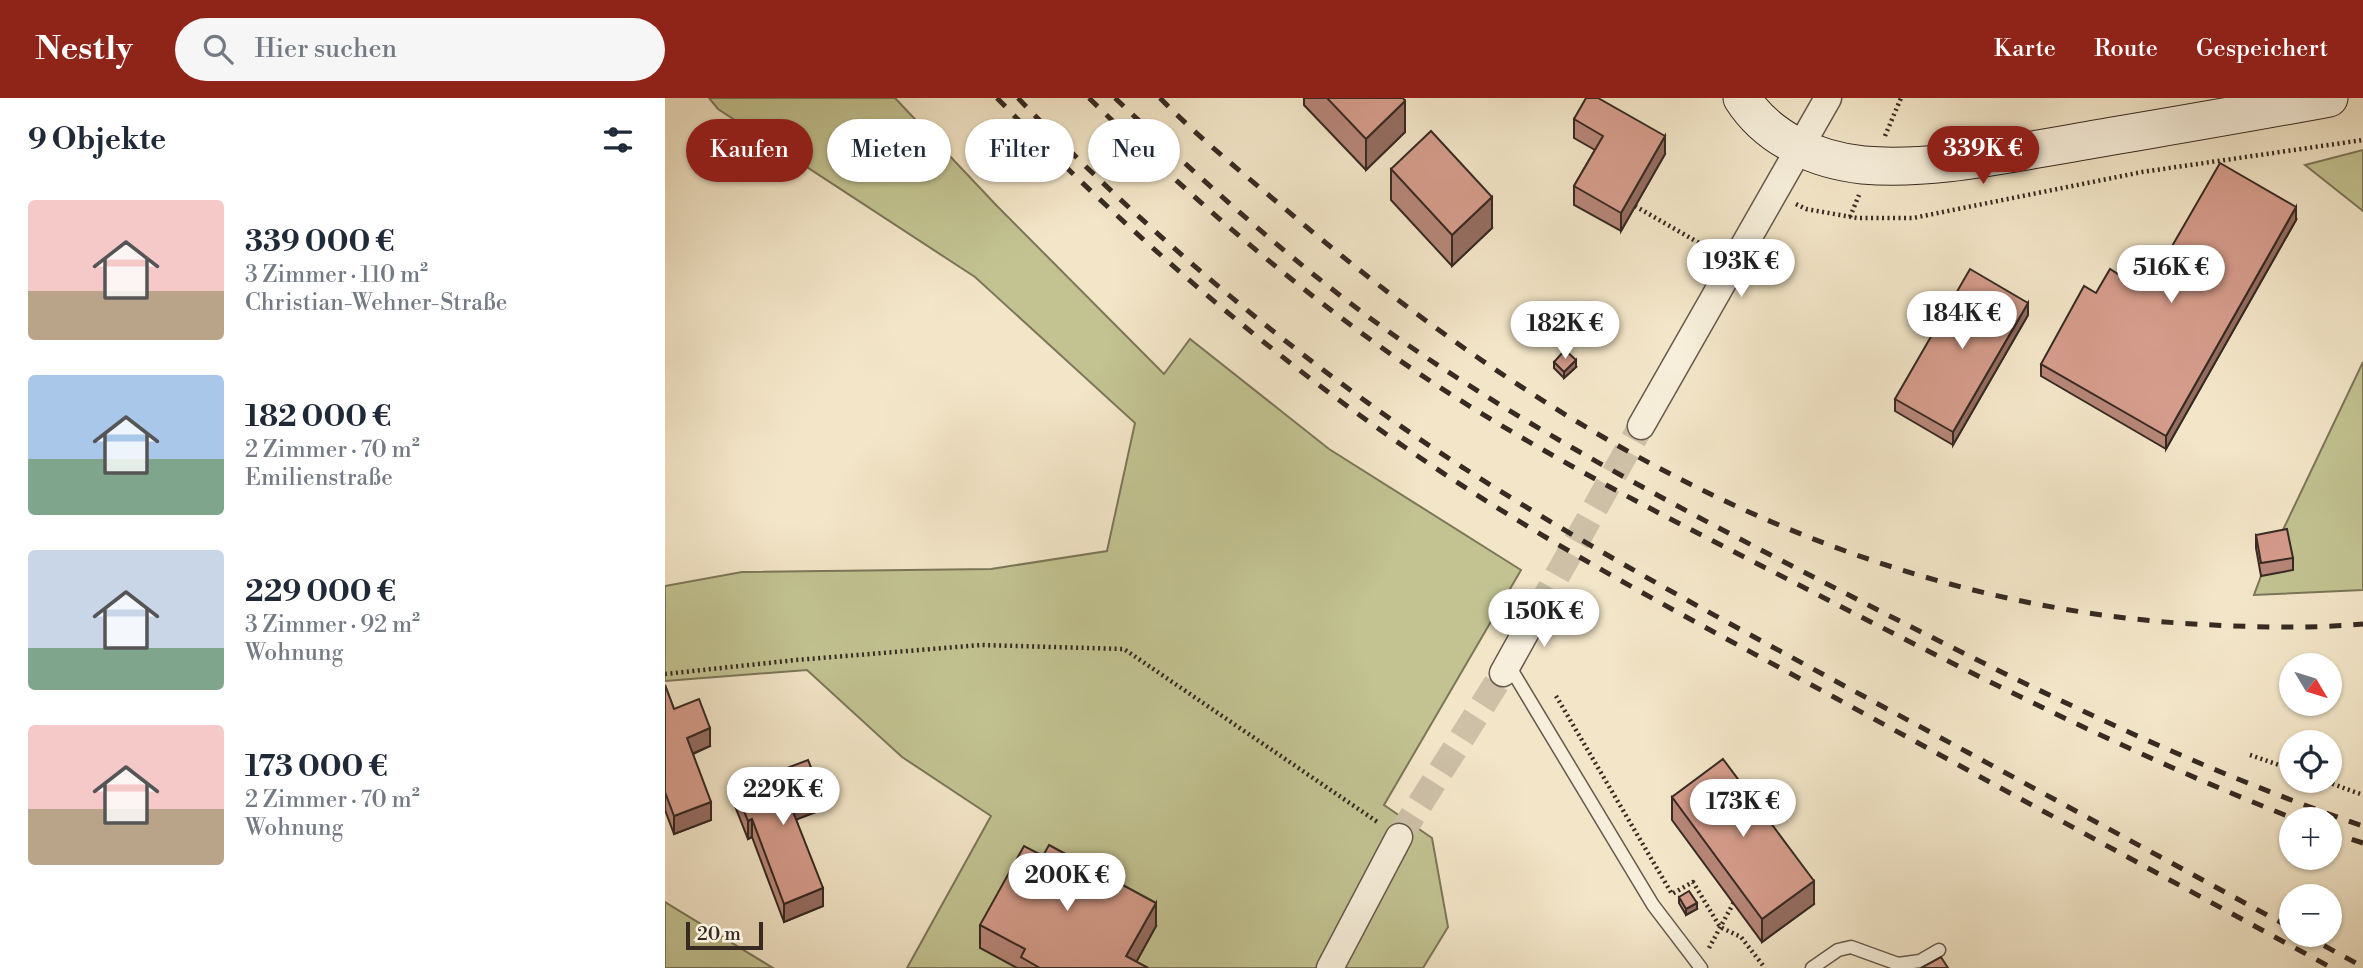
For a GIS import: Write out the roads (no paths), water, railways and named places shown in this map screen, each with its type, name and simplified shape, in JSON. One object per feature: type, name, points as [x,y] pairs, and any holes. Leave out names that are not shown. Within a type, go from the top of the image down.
[{"type":"main road","points":[[1742,98],[1776,135],[1800,148],[1832,159],[1864,165],[1935,164],[2329,98]]},
{"type":"street","points":[[1641,426],[1828,98]]},
{"type":"street","points":[[1506,668],[1538,610]]},
{"type":"street","points":[[1330,968],[1399,836]]},
{"type":"lane","points":[[1506,668],[1653,905],[1700,967]]},
{"type":"lane","points":[[1812,968],[1838,950],[1851,947],[1898,964],[1920,961],[1938,950]]},
{"type":"tunnel","points":[[1538,610],[1641,426]]},
{"type":"tunnel","points":[[1399,837],[1503,673]]},
{"type":"railway","points":[[997,98],[1093,193],[1193,283],[1351,409],[1457,482],[1668,607],[2332,968]]},
{"type":"railway","points":[[1018,98],[1110,190],[1207,277],[1309,359],[1466,470],[1677,595],[2279,921]]},
{"type":"railway","points":[[1089,98],[1198,200],[1312,295],[1392,355],[1498,423],[1607,486],[2003,688],[2118,743],[2279,813]]},
{"type":"railway","points":[[1115,98],[1255,226],[1329,287],[1461,380],[1577,450],[1756,547],[2055,698],[2238,779],[2363,826]]},
{"type":"railway","points":[[1160,98],[1248,178],[1401,302],[1503,375],[1608,440],[1717,497],[1830,545],[1946,583],[2067,610],[2214,625],[2299,627],[2363,624]]},
{"type":"railway","points":[[2342,836],[2363,843]]},
{"type":"railway","points":[[2327,947],[2363,967]]}]
